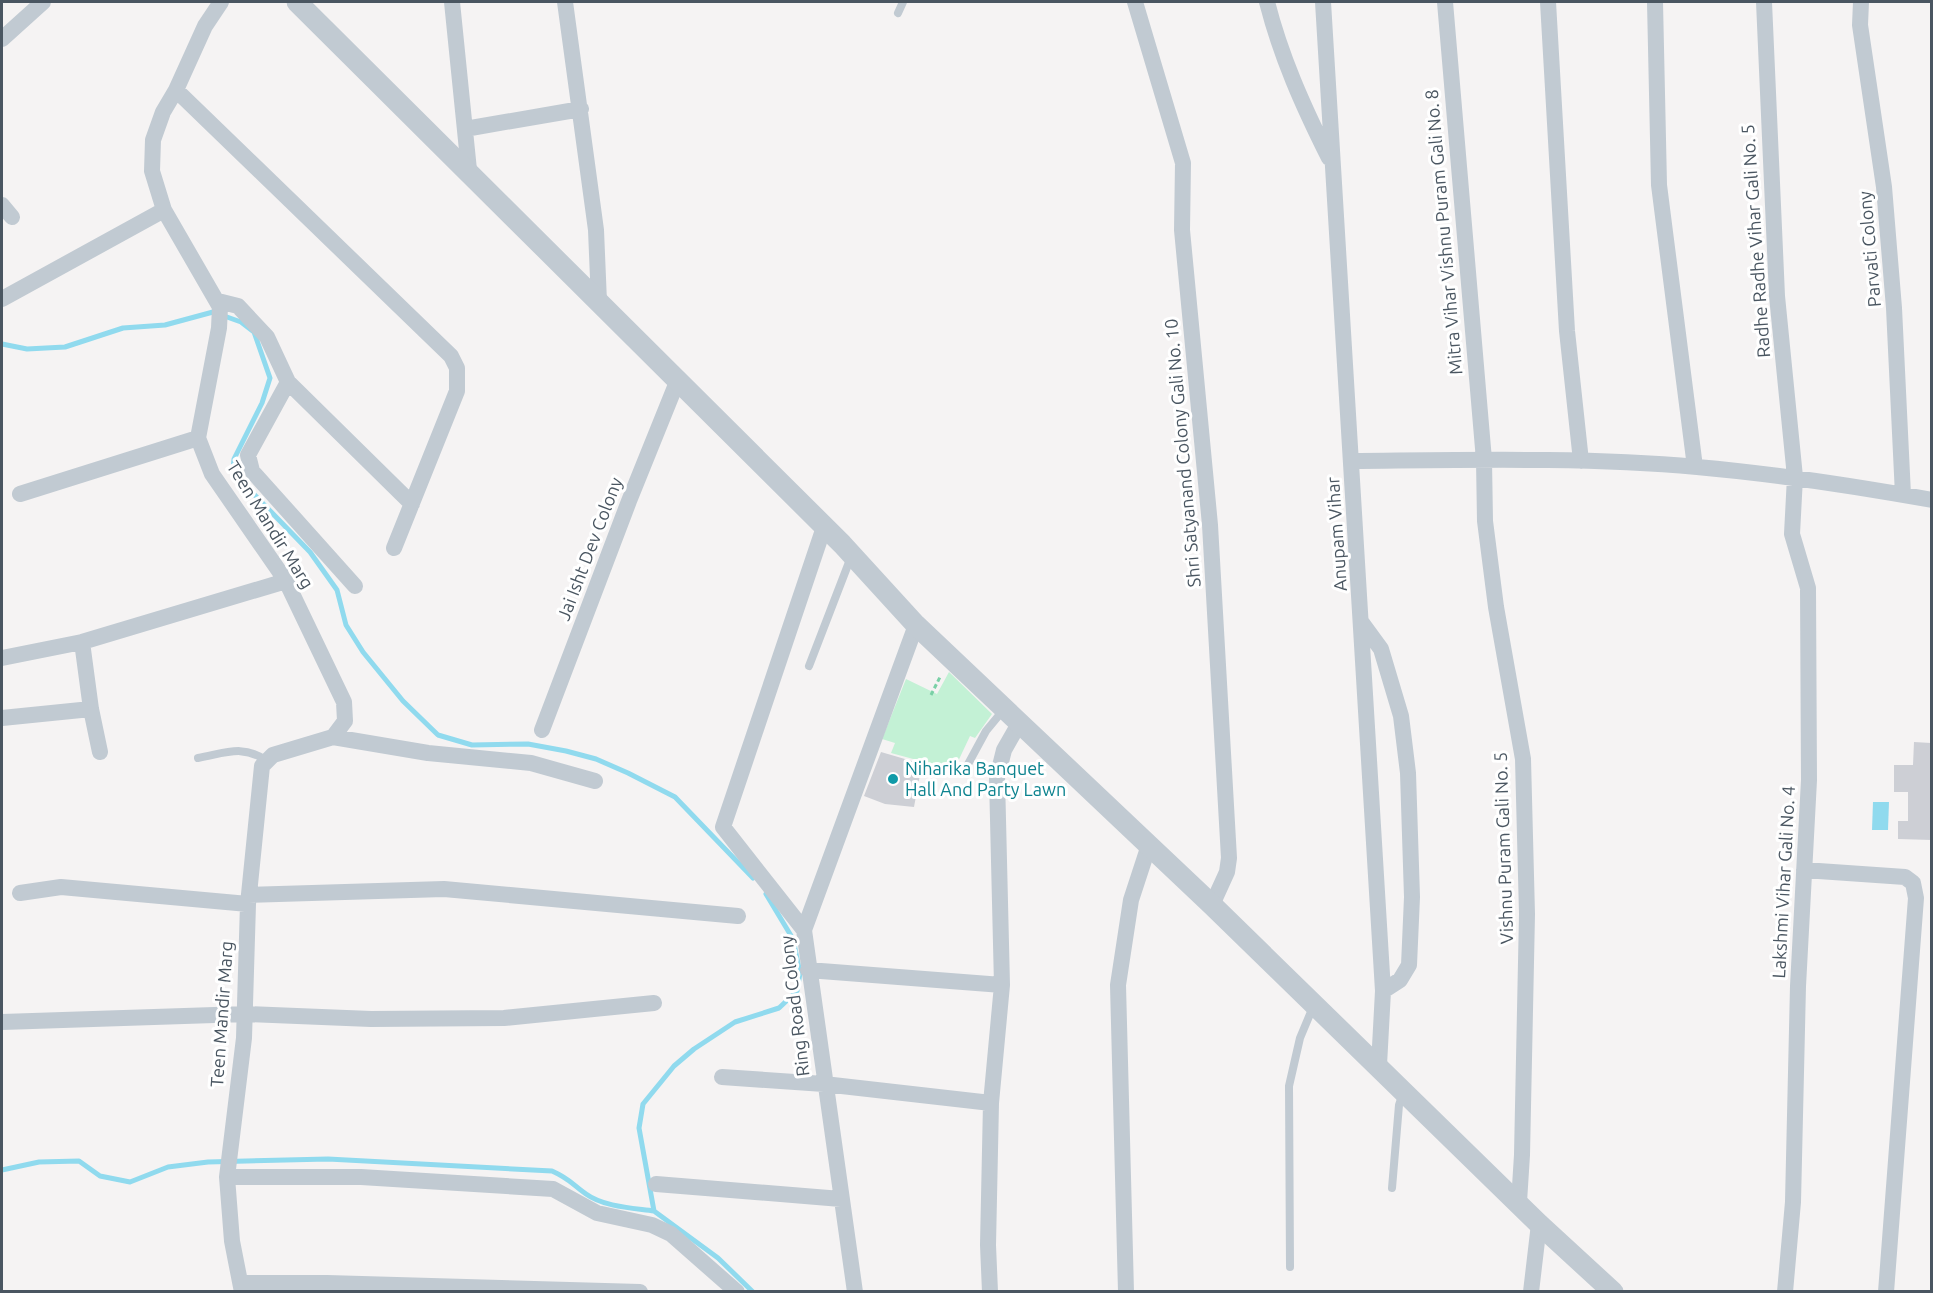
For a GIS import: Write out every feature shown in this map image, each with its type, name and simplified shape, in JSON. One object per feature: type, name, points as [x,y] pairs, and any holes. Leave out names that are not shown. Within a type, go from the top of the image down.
[{"type":"street","points":[[2,39],[43,2]]},
{"type":"street","points":[[20,495],[198,438],[219,328],[219,304],[164,210],[152,171],[153,140],[163,112],[176,90],[205,26],[221,2]]},
{"type":"street","points":[[297,2],[469,170],[677,382],[852,555],[916,625],[1315,1003],[1539,1224],[1613,1292]]},
{"type":"street","points":[[452,2],[469,170]]},
{"type":"street","points":[[565,2],[596,230],[599,302]]},
{"type":"street","name":"Shri Satyanand Colony Gali No. 10","points":[[1135,2],[1183,163],[1182,230],[1210,525],[1229,858],[1227,872],[1212,905]]},
{"type":"street","points":[[1267,2],[1278,46],[1292,83],[1332,164]]},
{"type":"street","name":"Anupam Vihar","points":[[1323,2],[1362,623],[1368,776],[1383,991],[1379,1065]]},
{"type":"street","name":"Mitra Vihar Vishnu Puram Gali No. 8","points":[[1445,2],[1484,460]]},
{"type":"street","points":[[1548,2],[1567,331],[1581,461]]},
{"type":"street","points":[[1655,2],[1659,185],[1695,467]]},
{"type":"street","name":"Radhe Radhe Vihar Gali No. 5","points":[[1764,2],[1777,284],[1795,477]]},
{"type":"street","name":"Parvati Colony","points":[[1861,2],[1860,25],[1884,187],[1894,308],[1903,495]]},
{"type":"street","points":[[176,90],[451,356],[457,368],[458,391],[394,548]]},
{"type":"street","points":[[465,129],[581,109]]},
{"type":"street","points":[[2,299],[164,210]]},
{"type":"street","points":[[219,304],[238,306],[267,337],[288,382],[412,504]]},
{"type":"street","points":[[288,382],[248,455],[252,471],[355,586]]},
{"type":"street","name":"Jai Isht Dev Colony","points":[[542,730],[677,382]]},
{"type":"street","name":"Teen Mandir Marg","points":[[198,438],[212,474],[286,581],[344,702],[345,721],[333,737]]},
{"type":"street","name":"Vishnu Puram Gali No. 5","points":[[1484,460],[1485,521],[1496,607],[1523,759],[1527,936],[1519,1202]]},
{"type":"street","points":[[1352,461],[1581,461],[1695,467],[1795,477],[1932,500]]},
{"type":"street","name":"Lakshmi Vihar Gali No. 4","points":[[1785,1292],[1793,1202],[1798,986],[1809,780],[1808,588],[1792,534],[1795,477]]},
{"type":"street","points":[[804,930],[723,827],[824,527]]},
{"type":"street","points":[[2,658],[82,642],[286,581]]},
{"type":"street","points":[[1362,623],[1381,649],[1401,716],[1408,773],[1413,897],[1409,965],[1400,980],[1383,991]]},
{"type":"street","name":"Ring Road Colony","points":[[855,1292],[804,930],[916,625]]},
{"type":"street","points":[[82,642],[91,709],[100,752]]},
{"type":"street","points":[[2,718],[91,709]]},
{"type":"street","points":[[990,1292],[991,1103],[1002,985],[997,778],[1013,715]]},
{"type":"street","points":[[267,761],[273,755],[333,737],[428,753],[531,763],[595,781]]},
{"type":"street","name":"Teen Mandir Marg","points":[[242,1287],[232,1241],[228,1167],[245,1014],[248,900],[262,766],[267,761]]},
{"type":"street","points":[[1126,1292],[1118,985],[1131,900],[1149,845]]},
{"type":"street","points":[[1804,870],[1905,877],[1913,883],[1917,898],[1886,1292]]},
{"type":"street","points":[[20,893],[61,887],[248,900],[444,889],[738,916]]},
{"type":"street","points":[[808,970],[1002,985]]},
{"type":"street","points":[[2,1022],[245,1014],[372,1019],[504,1018],[654,1002]]},
{"type":"street","points":[[722,1077],[824,1084],[991,1103]]},
{"type":"street","points":[[228,1167],[553,1189],[597,1213],[652,1225],[671,1234],[737,1292]]},
{"type":"street","points":[[656,1184],[841,1199]]},
{"type":"street","points":[[1531,1292],[1539,1224]]},
{"type":"street","points":[[242,1287],[327,1283],[640,1292]]},
{"type":"lane","points":[[898,13],[903,2]]},
{"type":"lane","points":[[808,666],[852,555]]},
{"type":"lane","points":[[967,766],[986,731],[1013,715]]},
{"type":"lane","points":[[198,758],[244,749],[253,751],[267,761]]},
{"type":"lane","points":[[1290,1267],[1289,1086],[1300,1038],[1315,1003]]},
{"type":"lane","points":[[1392,1188],[1400,1105],[1404,1089]]},
{"type":"green space","points":[[949,672],[992,714],[975,738],[970,736],[954,770],[891,753],[895,743],[882,739],[906,679],[937,694]]},
{"type":"water","points":[[1873,802],[1889,802],[1888,830],[1872,830]]},
{"type":"building","points":[[1914,742],[1931,743],[1932,840],[1898,839],[1898,821],[1908,821],[1908,792],[1894,792],[1894,765],[1913,765]]},
{"type":"building","name":"Niharika Banquet Hall And Party Lawn","points":[[881,752],[922,764],[914,807],[885,804],[864,796]]},
{"type":"waterway","points":[[2,344],[27,349],[65,347],[123,328],[165,325],[213,312],[241,322],[254,332],[270,378],[262,403],[234,459],[233,469],[246,486],[310,552],[337,590],[346,625],[363,652],[403,701],[438,735],[472,745],[528,744],[566,751],[596,759],[628,773],[675,797],[753,878]]},
{"type":"waterway","points":[[753,1292],[718,1258],[654,1211],[639,1128],[643,1104],[674,1066],[694,1049],[735,1022],[779,1008],[797,991],[800,973],[793,939],[766,894]]},
{"type":"waterway","points":[[2,1170],[39,1162],[79,1161],[100,1176],[130,1182],[168,1167],[208,1162],[328,1159],[552,1171],[601,1202],[654,1211]]},
{"type":"place","name":"Niharika Banquet Hall And Party Lawn","points":[[893,779]]}]
